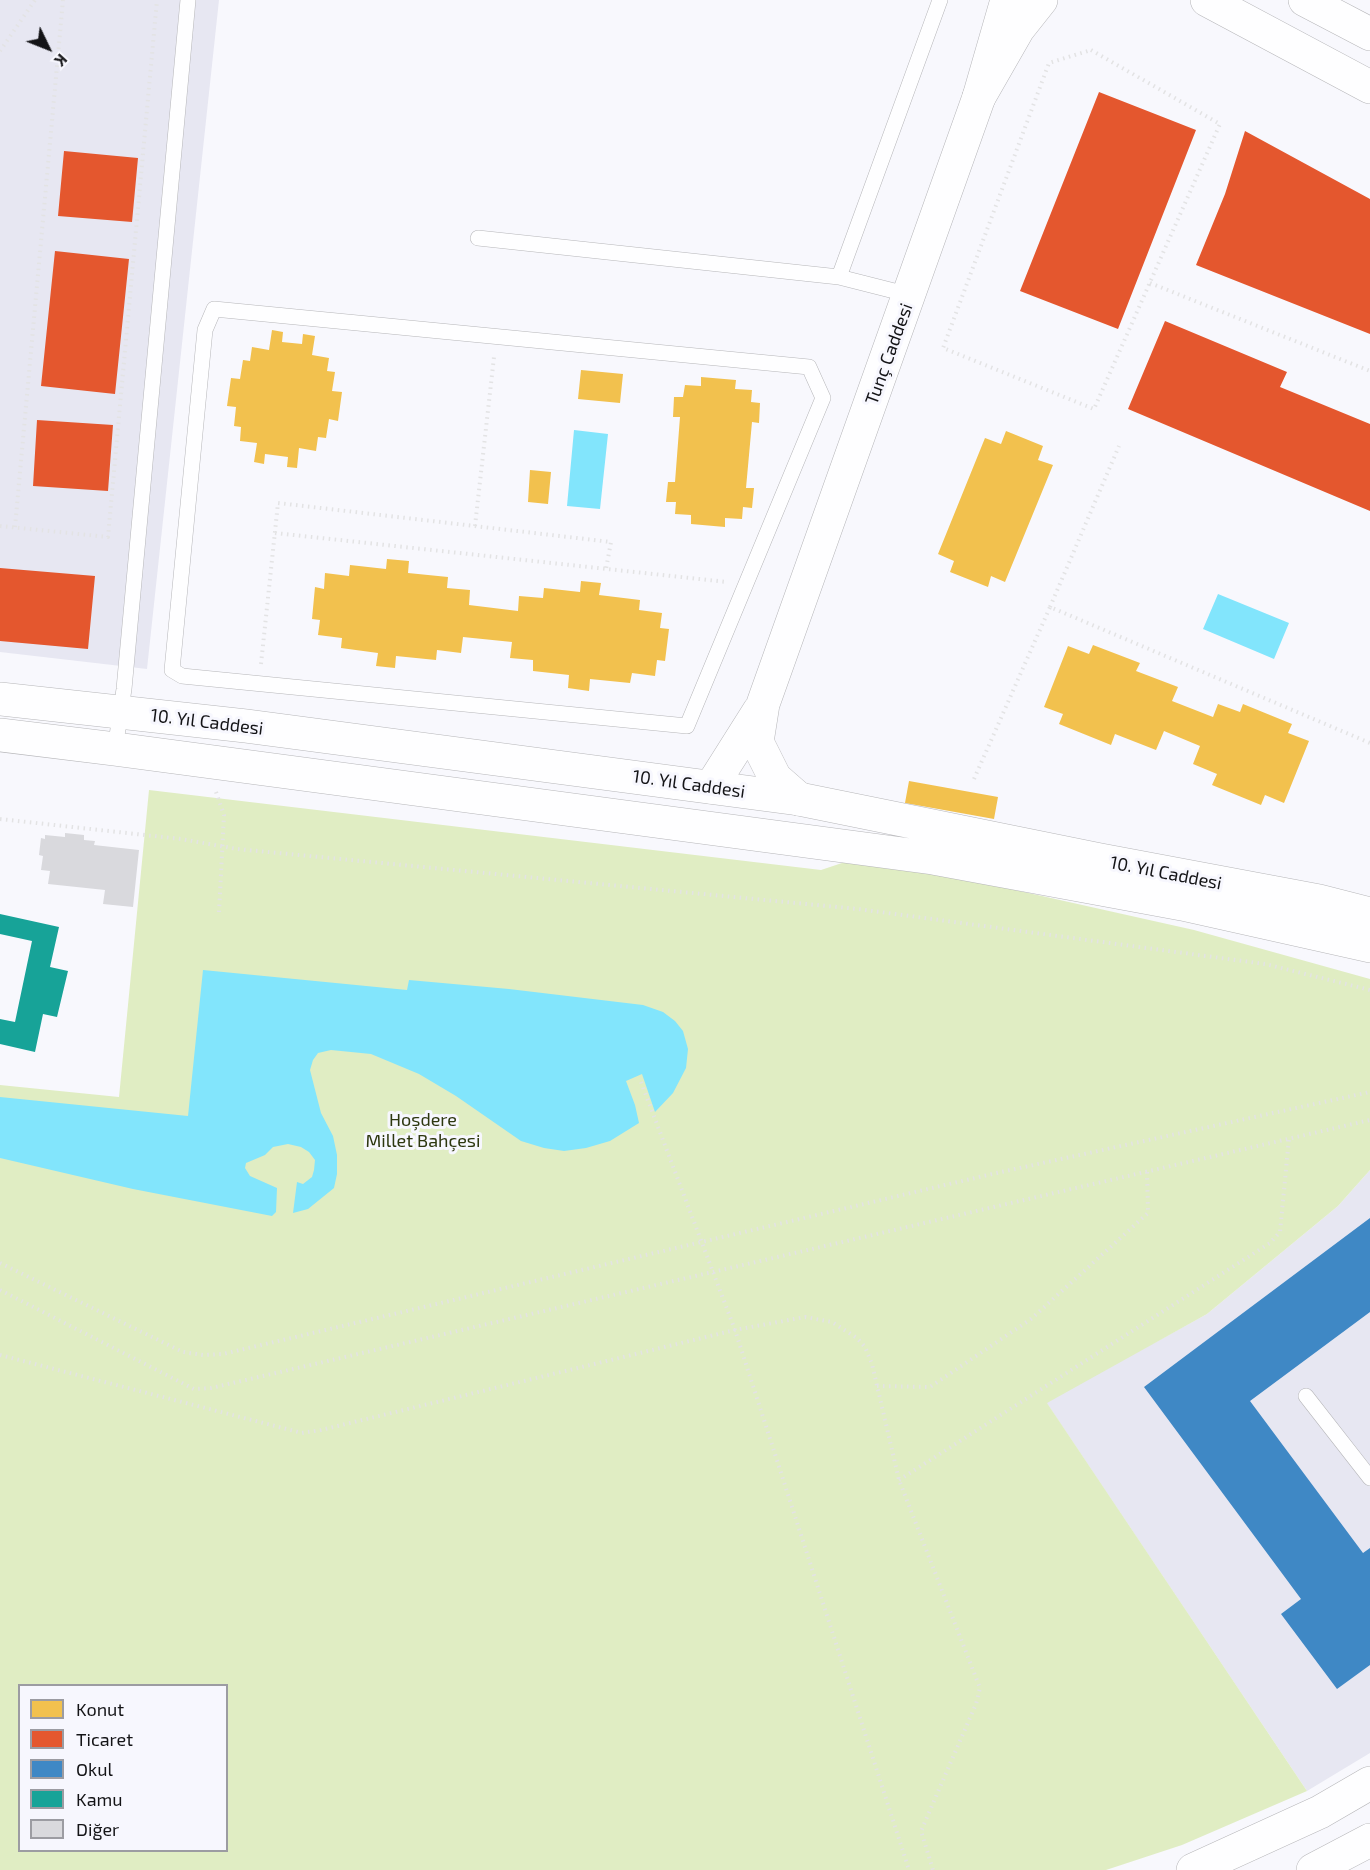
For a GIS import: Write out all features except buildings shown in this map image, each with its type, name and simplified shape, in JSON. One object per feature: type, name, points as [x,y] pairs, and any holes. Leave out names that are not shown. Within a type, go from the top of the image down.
[{"type":"street","name":"Tunç Caddesi","points":[[799,799],[775,778],[758,742],[763,704],[979,97],[1006,0]]},
{"type":"street","points":[[979,97],[1018,29],[1041,0]]},
{"type":"street","points":[[1207,0],[1370,87]]},
{"type":"street","points":[[1305,0],[1370,34]]},
{"type":"street","name":"10. Yıl Caddesi","points":[[0,699],[246,726],[799,799],[1100,860],[1319,901],[1370,914]]},
{"type":"street","name":"Tunç Caddesi","points":[[711,787],[763,704]]},
{"type":"street","name":"10. Yıl Caddesi","points":[[0,735],[933,858],[1182,904],[1370,946]]},
{"type":"street","points":[[1193,1870],[1320,1812],[1370,1783]]},
{"type":"street","points":[[1313,1870],[1370,1840]]},
{"type":"lane","points":[[115,749],[122,713],[188,0]]},
{"type":"lane","points":[[839,277],[940,0]]},
{"type":"lane","points":[[478,238],[839,277],[910,295]]},
{"type":"lane","points":[[214,309],[808,367],[823,398],[745,585],[687,726],[182,676],[172,670],[205,330],[214,309]]},
{"type":"lane","points":[[1306,1396],[1370,1478]]},
{"type":"path","points":[[0,51],[34,0]]},
{"type":"path","points":[[15,527],[63,0]]},
{"type":"path","points":[[0,526],[108,537],[157,0]]},
{"type":"path","points":[[1091,50],[1220,124],[1150,283],[1094,409],[943,348],[1049,63],[1091,50]]},
{"type":"path","points":[[1150,283],[1370,371]]},
{"type":"path","points":[[475,526],[496,336]]},
{"type":"path","points":[[974,779],[1119,446]]},
{"type":"path","points":[[259,684],[278,503],[611,542],[606,569]]},
{"type":"path","points":[[275,533],[745,585]]},
{"type":"path","points":[[1050,607],[1370,743]]},
{"type":"path","points":[[205,762],[224,814],[219,913]]},
{"type":"path","points":[[0,819],[181,839],[261,852],[858,909],[1265,964],[1370,990]]},
{"type":"path","points":[[641,1082],[735,1330],[909,1870]]},
{"type":"path","points":[[0,1263],[183,1352],[203,1355],[223,1354],[992,1174],[1370,1092]]},
{"type":"path","points":[[0,1290],[194,1389],[211,1388],[1370,1119]]},
{"type":"path","points":[[899,1480],[1270,1243],[1280,1232],[1289,1138]]},
{"type":"path","points":[[877,1386],[930,1388],[1031,1318],[1148,1214],[1147,1171]]},
{"type":"path","points":[[0,1355],[302,1433],[735,1330],[805,1317],[832,1322],[857,1338],[865,1347],[872,1364],[899,1480],[980,1688],[976,1704],[921,1831],[933,1870]]},
{"type":"shaded area","points":[[0,0],[219,0],[147,669],[0,652]]},
{"type":"shaded area","points":[[1370,1170],[1370,1753],[1307,1791],[1046,1402],[1207,1314],[1338,1206]]},
{"type":"green space","name":"Hoşdere Millet Bahçesi","points":[[149,790],[821,870],[863,856],[1194,930],[1370,979],[1370,1170],[1338,1206],[1207,1314],[1047,1403],[1307,1791],[1182,1845],[1106,1870],[0,1870],[0,1085],[119,1097]]},
{"type":"water","points":[[574,430],[608,434],[600,509],[567,506]]},
{"type":"water","points":[[1218,594],[1289,623],[1274,659],[1203,629]]},
{"type":"water","points":[[203,970],[407,990],[409,980],[643,1005],[663,1012],[683,1031],[688,1049],[686,1068],[673,1093],[655,1112],[642,1074],[626,1081],[639,1123],[610,1141],[564,1151],[521,1141],[456,1096],[419,1074],[371,1054],[331,1050],[318,1053],[310,1070],[321,1113],[333,1136],[337,1155],[334,1188],[308,1209],[293,1213],[297,1182],[303,1184],[312,1177],[315,1160],[301,1147],[288,1144],[273,1147],[265,1155],[246,1163],[245,1168],[250,1176],[277,1188],[276,1212],[272,1216],[133,1189],[0,1158],[0,1097],[188,1116]]}]
